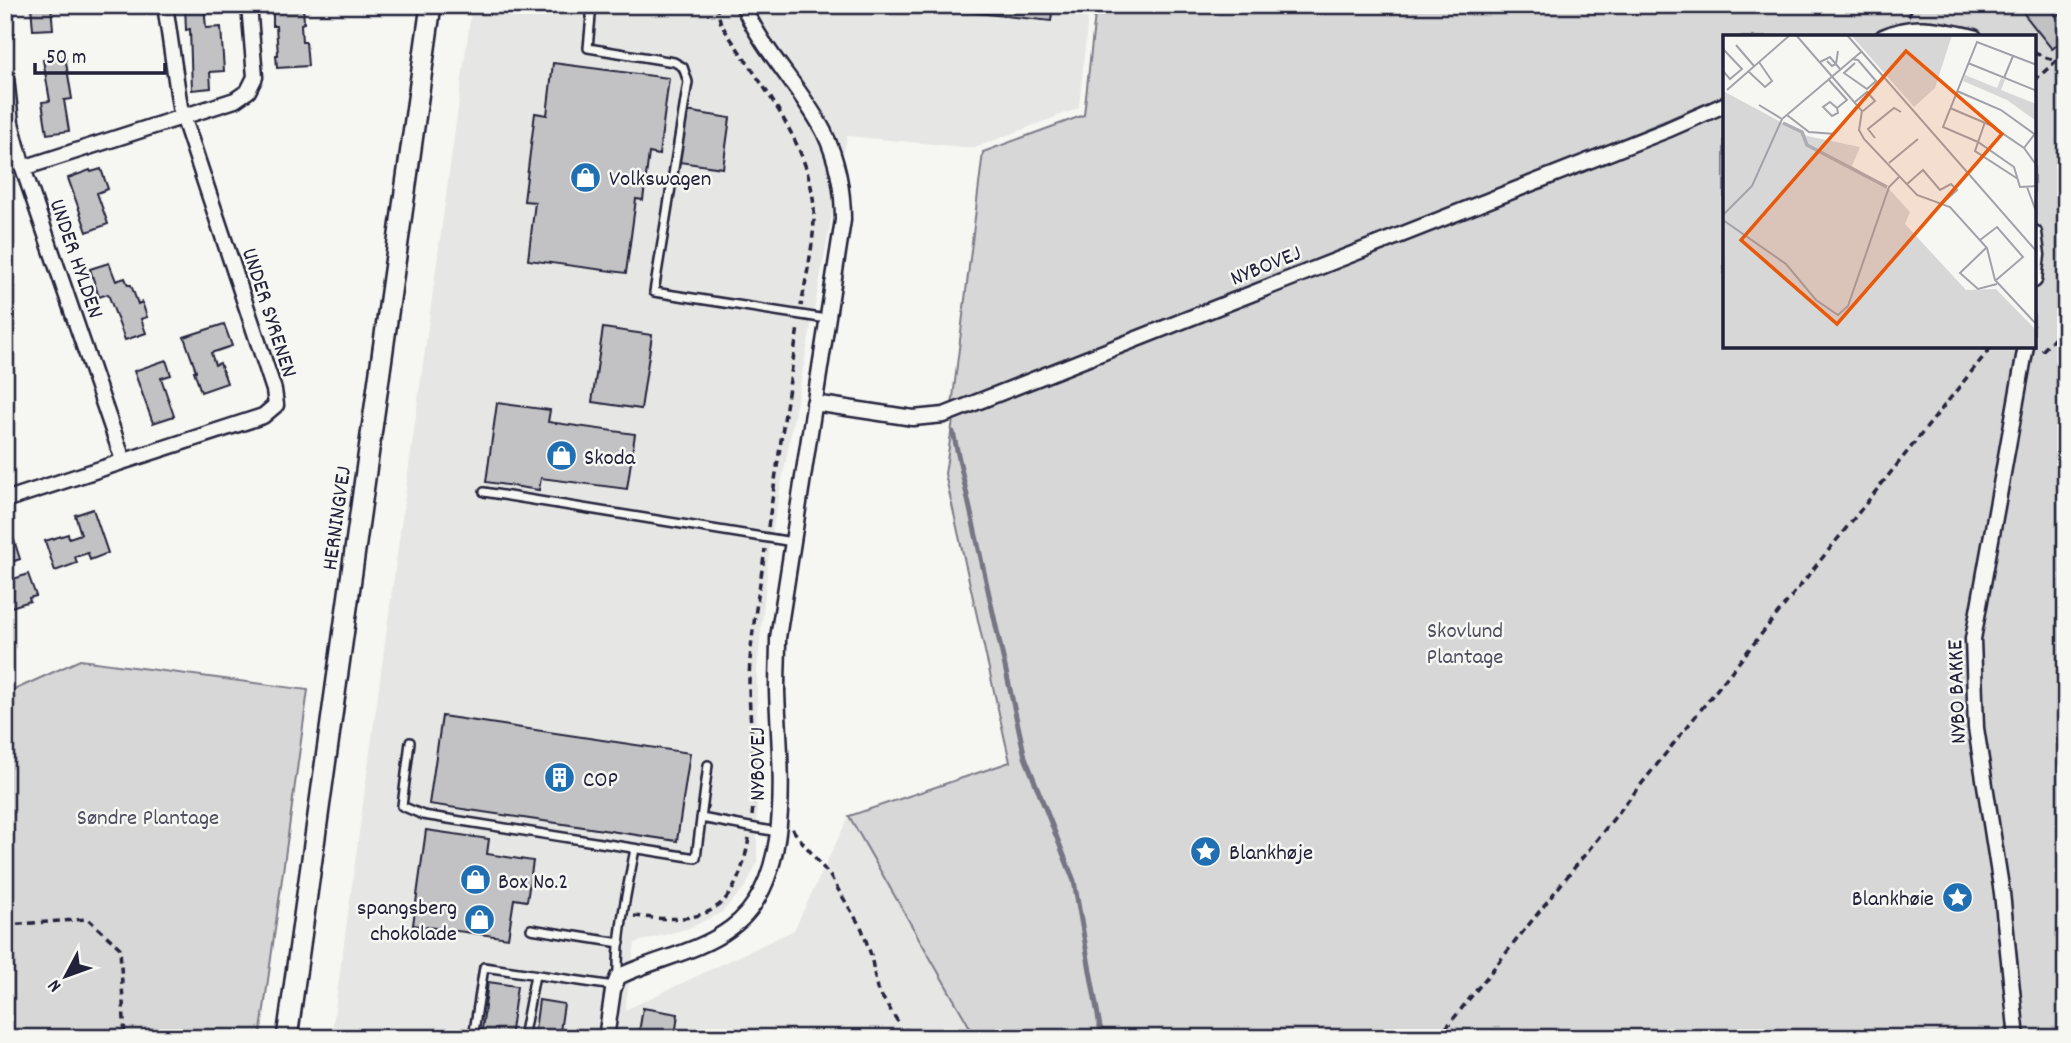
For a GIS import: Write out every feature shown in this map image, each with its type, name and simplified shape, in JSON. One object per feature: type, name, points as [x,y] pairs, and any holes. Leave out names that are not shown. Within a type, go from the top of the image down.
[{"type":"main road","name":"HERNINGVEJ","points":[[287,1038],[431,5]]},
{"type":"street","name":"UNDER SYRENEN","points":[[123,460],[263,416],[276,405],[274,390],[183,118],[165,5]]},
{"type":"street","points":[[23,168],[183,118],[235,100],[248,91],[255,77],[249,5]]},
{"type":"street","name":"NYBOVEJ","points":[[616,982],[713,939],[732,928],[748,913],[768,878],[778,827],[781,781],[778,638],[843,220],[843,195],[831,150],[814,115],[768,50],[743,5]]},
{"type":"street","points":[[1888,35],[1900,30],[1929,27],[1966,35]]},
{"type":"street","name":"UNDER HYLDEN","points":[[5,68],[11,123],[23,168],[123,460]]},
{"type":"street","name":"NYBOVEJ","points":[[814,404],[913,418],[944,415],[1667,130],[1723,105]]},
{"type":"street","name":"NYBO BAKKE","points":[[2017,1038],[2002,894],[1976,728],[1973,639],[2026,348]]},
{"type":"street","points":[[5,500],[123,460]]},
{"type":"street","points":[[606,1038],[616,982]]},
{"type":"lane","points":[[592,5],[588,48],[674,62],[684,67],[688,82],[654,292],[827,319]]},
{"type":"lane","points":[[484,492],[793,541]]},
{"type":"lane","points":[[410,742],[402,806],[423,814],[696,858],[708,765]]},
{"type":"lane","points":[[701,818],[751,827],[778,827]]},
{"type":"lane","points":[[473,1038],[484,967],[535,975],[616,982],[623,915],[635,849]]},
{"type":"lane","points":[[531,929],[620,943]]},
{"type":"lane","points":[[523,1038],[535,975]]},
{"type":"path","points":[[623,915],[677,920],[692,918],[718,905],[738,881],[744,865],[755,783],[749,686],[754,623],[814,219],[810,176],[798,142],[722,24],[716,5]]},
{"type":"path","points":[[2036,54],[2056,61],[2066,60]]},
{"type":"path","points":[[2036,79],[2056,61]]},
{"type":"path","points":[[2023,370],[2066,327]]},
{"type":"path","points":[[1438,1038],[1990,348]]},
{"type":"path","points":[[778,827],[793,830],[830,876],[862,929],[871,955],[877,989],[908,1036]]},
{"type":"path","points":[[5,925],[88,919],[120,948],[125,1038]]},
{"type":"shaded area","points":[[472,5],[1089,5],[1079,108],[974,148],[847,136],[770,544],[757,670],[757,863],[746,886],[721,913],[689,928],[635,943],[625,1010],[794,930],[849,816],[976,1038],[331,1038]]},
{"type":"green space","name":"Skovlund Plantage","points":[[1096,5],[2066,5],[2066,1038],[976,1038],[849,816],[1010,762],[945,474],[953,420],[1435,229],[1723,110],[1723,348],[2036,348],[2036,35],[1896,35],[1893,26],[1872,35],[1723,35],[1723,96],[1433,218],[952,406],[983,152],[1084,115]]},
{"type":"green space","name":"Søndre Plantage","points":[[80,660],[308,690],[260,1038],[5,1038],[5,694]]},
{"type":"building","points":[[31,5],[51,5],[53,29],[33,30]]},
{"type":"building","points":[[185,5],[204,5],[206,28],[221,27],[224,71],[210,72],[211,88],[192,90],[190,29],[186,30]]},
{"type":"building","points":[[273,5],[303,5],[302,42],[306,42],[308,66],[277,68]]},
{"type":"building","points":[[904,5],[1053,5],[1051,21]]},
{"type":"building","points":[[2017,5],[2047,5],[2056,16],[2066,9],[2066,38],[2052,49]]},
{"type":"building","points":[[65,56],[72,99],[64,100],[69,131],[47,134],[42,102],[50,101],[43,60]]},
{"type":"building","name":"Volkswagen","points":[[553,63],[669,78],[659,155],[649,153],[643,200],[636,199],[626,273],[528,260],[535,202],[524,201],[535,113],[547,115]]},
{"type":"building","points":[[686,111],[730,118],[723,168],[679,162]]},
{"type":"building","points":[[101,169],[108,189],[97,193],[108,224],[87,232],[68,178]]},
{"type":"building","points":[[109,263],[116,281],[125,278],[128,285],[131,285],[138,304],[142,302],[147,317],[141,319],[146,333],[125,340],[108,294],[99,297],[90,269]]},
{"type":"building","points":[[224,324],[232,346],[211,353],[215,365],[220,363],[227,383],[201,392],[184,337]]},
{"type":"building","points":[[603,328],[652,335],[641,409],[592,402]]},
{"type":"building","points":[[166,360],[171,375],[161,378],[174,416],[153,423],[134,371]]},
{"type":"building","name":"Skoda","points":[[497,403],[550,410],[548,422],[635,434],[627,489],[541,478],[539,490],[486,482]]},
{"type":"building","points":[[93,509],[108,553],[90,560],[88,553],[75,557],[77,563],[55,571],[45,541],[68,534],[69,538],[81,534],[75,515]]},
{"type":"building","points":[[13,537],[20,559],[5,564],[5,539]]},
{"type":"building","points":[[28,574],[36,596],[29,598],[30,601],[5,609],[5,582]]},
{"type":"building","name":"COP","points":[[442,716],[690,753],[677,841],[429,804]]},
{"type":"building","name":"Box No.2","points":[[426,830],[489,839],[487,854],[533,861],[527,901],[514,899],[508,938],[413,925]]},
{"type":"building","points":[[488,982],[517,986],[510,1038],[481,1038]]},
{"type":"building","points":[[539,1000],[564,1004],[559,1038],[534,1038]]},
{"type":"building","points":[[643,1008],[678,1014],[675,1037],[638,1038]]},
{"type":"waterway","points":[[953,432],[1025,757],[1074,881],[1102,1038]]},
{"type":"place","name":"Volkswagen","points":[[586,177]]},
{"type":"place","name":"Skoda","points":[[561,456]]},
{"type":"place","name":"COP","points":[[560,778]]},
{"type":"place","name":"Blankhøje","points":[[1206,851]]},
{"type":"place","name":"Box No.2","points":[[475,880]]},
{"type":"place","name":"Blankhøie","points":[[1957,897]]},
{"type":"place","name":"spangsberg chokolade","points":[[480,919]]}]
